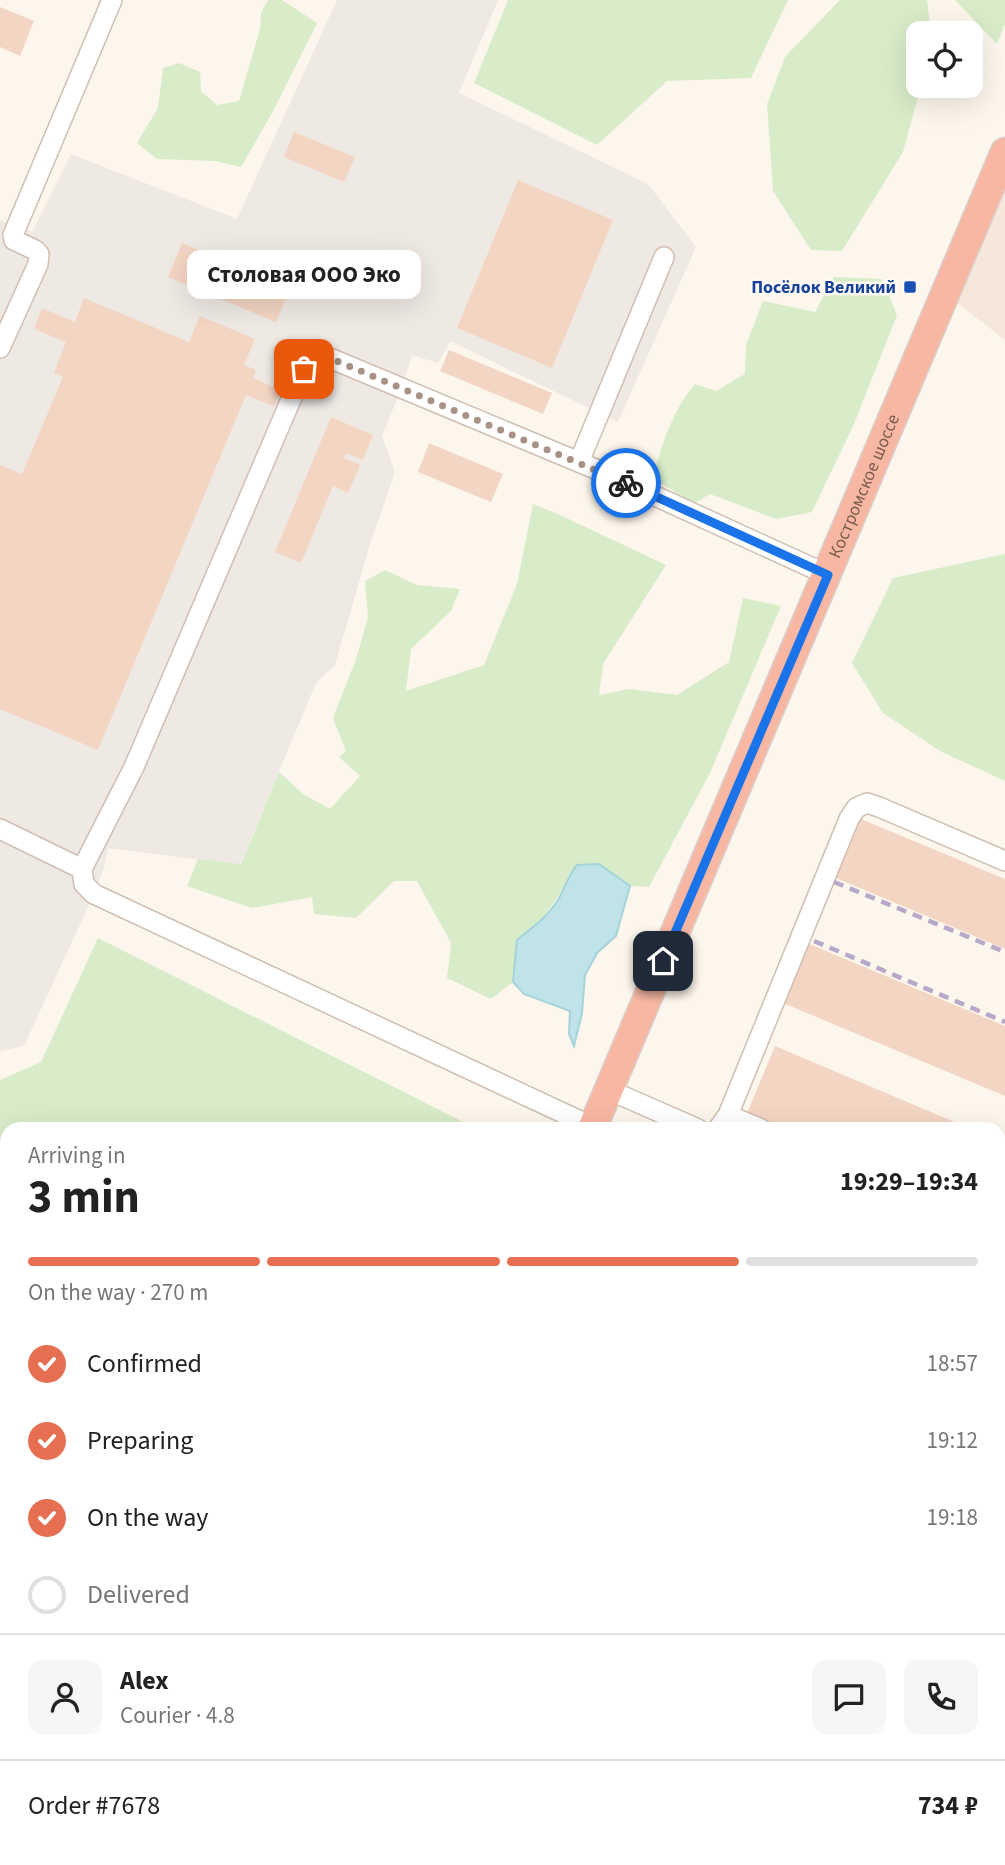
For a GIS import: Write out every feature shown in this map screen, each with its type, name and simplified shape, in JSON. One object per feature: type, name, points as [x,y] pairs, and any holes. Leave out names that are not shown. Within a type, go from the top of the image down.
[{"type":"highway","name":"Костромское шоссе","points":[[595,1122],[1002,167]]},
{"type":"street","points":[[0,348],[38,264],[39,254],[15,240],[13,235],[112,0]]},
{"type":"street","points":[[579,462],[664,257]]},
{"type":"street","points":[[580,1122],[94,894],[84,884],[82,869],[134,767],[304,369],[318,359],[332,359],[579,462],[828,575]]},
{"type":"street","points":[[723,1122],[856,808],[867,803],[879,807],[1005,861]]},
{"type":"street","points":[[0,829],[82,869]]},
{"type":"street","points":[[608,1090],[682,1122]]},
{"type":"shaded area","points":[[337,0],[498,0],[459,93],[648,184],[696,247],[618,422],[450,341],[438,363],[412,355],[382,436],[395,472],[370,544],[335,665],[316,683],[240,865],[108,848],[94,894],[24,1046],[0,1051],[0,220],[32,232],[71,154],[237,219]]},
{"type":"shaded area","points":[[1005,186],[1005,340],[956,302]]},
{"type":"green space","points":[[268,0],[282,0],[317,23],[272,113],[241,167],[215,161],[157,159],[137,143],[158,108],[163,68],[179,63],[200,72],[201,91],[217,105],[239,101],[260,29],[261,13]]},
{"type":"green space","points":[[508,0],[788,0],[751,78],[667,81],[597,145],[474,83]]},
{"type":"green space","points":[[840,0],[927,0],[930,21],[906,21],[906,98],[918,98],[903,152],[842,251],[811,250],[773,191],[767,104],[785,57]]},
{"type":"green space","points":[[955,0],[1005,0],[1005,24],[997,44],[983,29],[983,21],[975,21]]},
{"type":"green space","points":[[834,277],[882,279],[897,315],[854,424],[812,512],[776,519],[710,494],[693,504],[653,478],[674,417],[695,384],[716,391],[745,374],[746,345],[763,301],[815,312]]},
{"type":"green space","points":[[533,504],[666,565],[603,664],[599,695],[629,689],[677,695],[729,662],[743,598],[781,606],[710,773],[649,887],[630,886],[599,864],[569,875],[548,911],[517,940],[513,982],[491,999],[447,978],[451,943],[417,881],[394,881],[356,918],[314,914],[312,897],[252,908],[187,886],[198,859],[241,864],[279,772],[303,794],[330,809],[360,776],[339,757],[346,751],[333,718],[356,659],[368,617],[365,581],[385,570],[417,585],[460,589],[451,611],[411,649],[406,691],[484,665],[517,584]]},
{"type":"green space","points":[[1005,554],[1005,781],[940,751],[883,713],[852,663],[893,578]]},
{"type":"green space","points":[[98,938],[463,1122],[0,1122],[0,1080],[41,1062]]},
{"type":"water","points":[[599,864],[630,886],[616,936],[597,953],[585,975],[582,1013],[574,1046],[569,1034],[570,1011],[524,994],[513,982],[517,940],[554,906],[577,865]]},
{"type":"building","points":[[0,7],[34,21],[20,56],[0,47]]},
{"type":"building","points":[[294,132],[355,157],[344,182],[284,157]]},
{"type":"building","points":[[518,180],[613,220],[552,368],[457,328]]},
{"type":"building","points":[[182,243],[290,288],[276,322],[168,277]]},
{"type":"building","points":[[84,298],[189,342],[200,316],[255,339],[244,365],[256,370],[253,378],[281,390],[274,406],[246,395],[98,750],[0,709],[0,465],[22,474],[63,377],[54,373],[66,342],[34,329],[42,308],[75,322]]},
{"type":"building","points":[[449,350],[552,393],[543,414],[440,371]]},
{"type":"building","points":[[331,417],[373,435],[363,460],[347,453],[344,458],[360,465],[348,493],[333,486],[301,563],[275,552]]},
{"type":"building","points":[[429,443],[503,474],[491,502],[418,472]]},
{"type":"building","points":[[861,819],[1005,879],[1005,949],[836,878]]},
{"type":"building","points":[[807,943],[1005,1026],[1005,1096],[783,1003]]},
{"type":"building","points":[[775,1046],[954,1122],[754,1122],[745,1118]]},
{"type":"railway","points":[[834,882],[1005,952]]},
{"type":"railway","points":[[814,941],[1005,1022]]},
{"type":"way so far","points":[[304,369],[318,359],[332,359],[626,483]]},
{"type":"place","name":"Посёлок Великий","points":[[910,287]]},
{"type":"place","name":"Столовая ООО Эко","points":[[304,369]]},
{"type":"route","points":[[626,483],[828,575],[663,961]]}]
